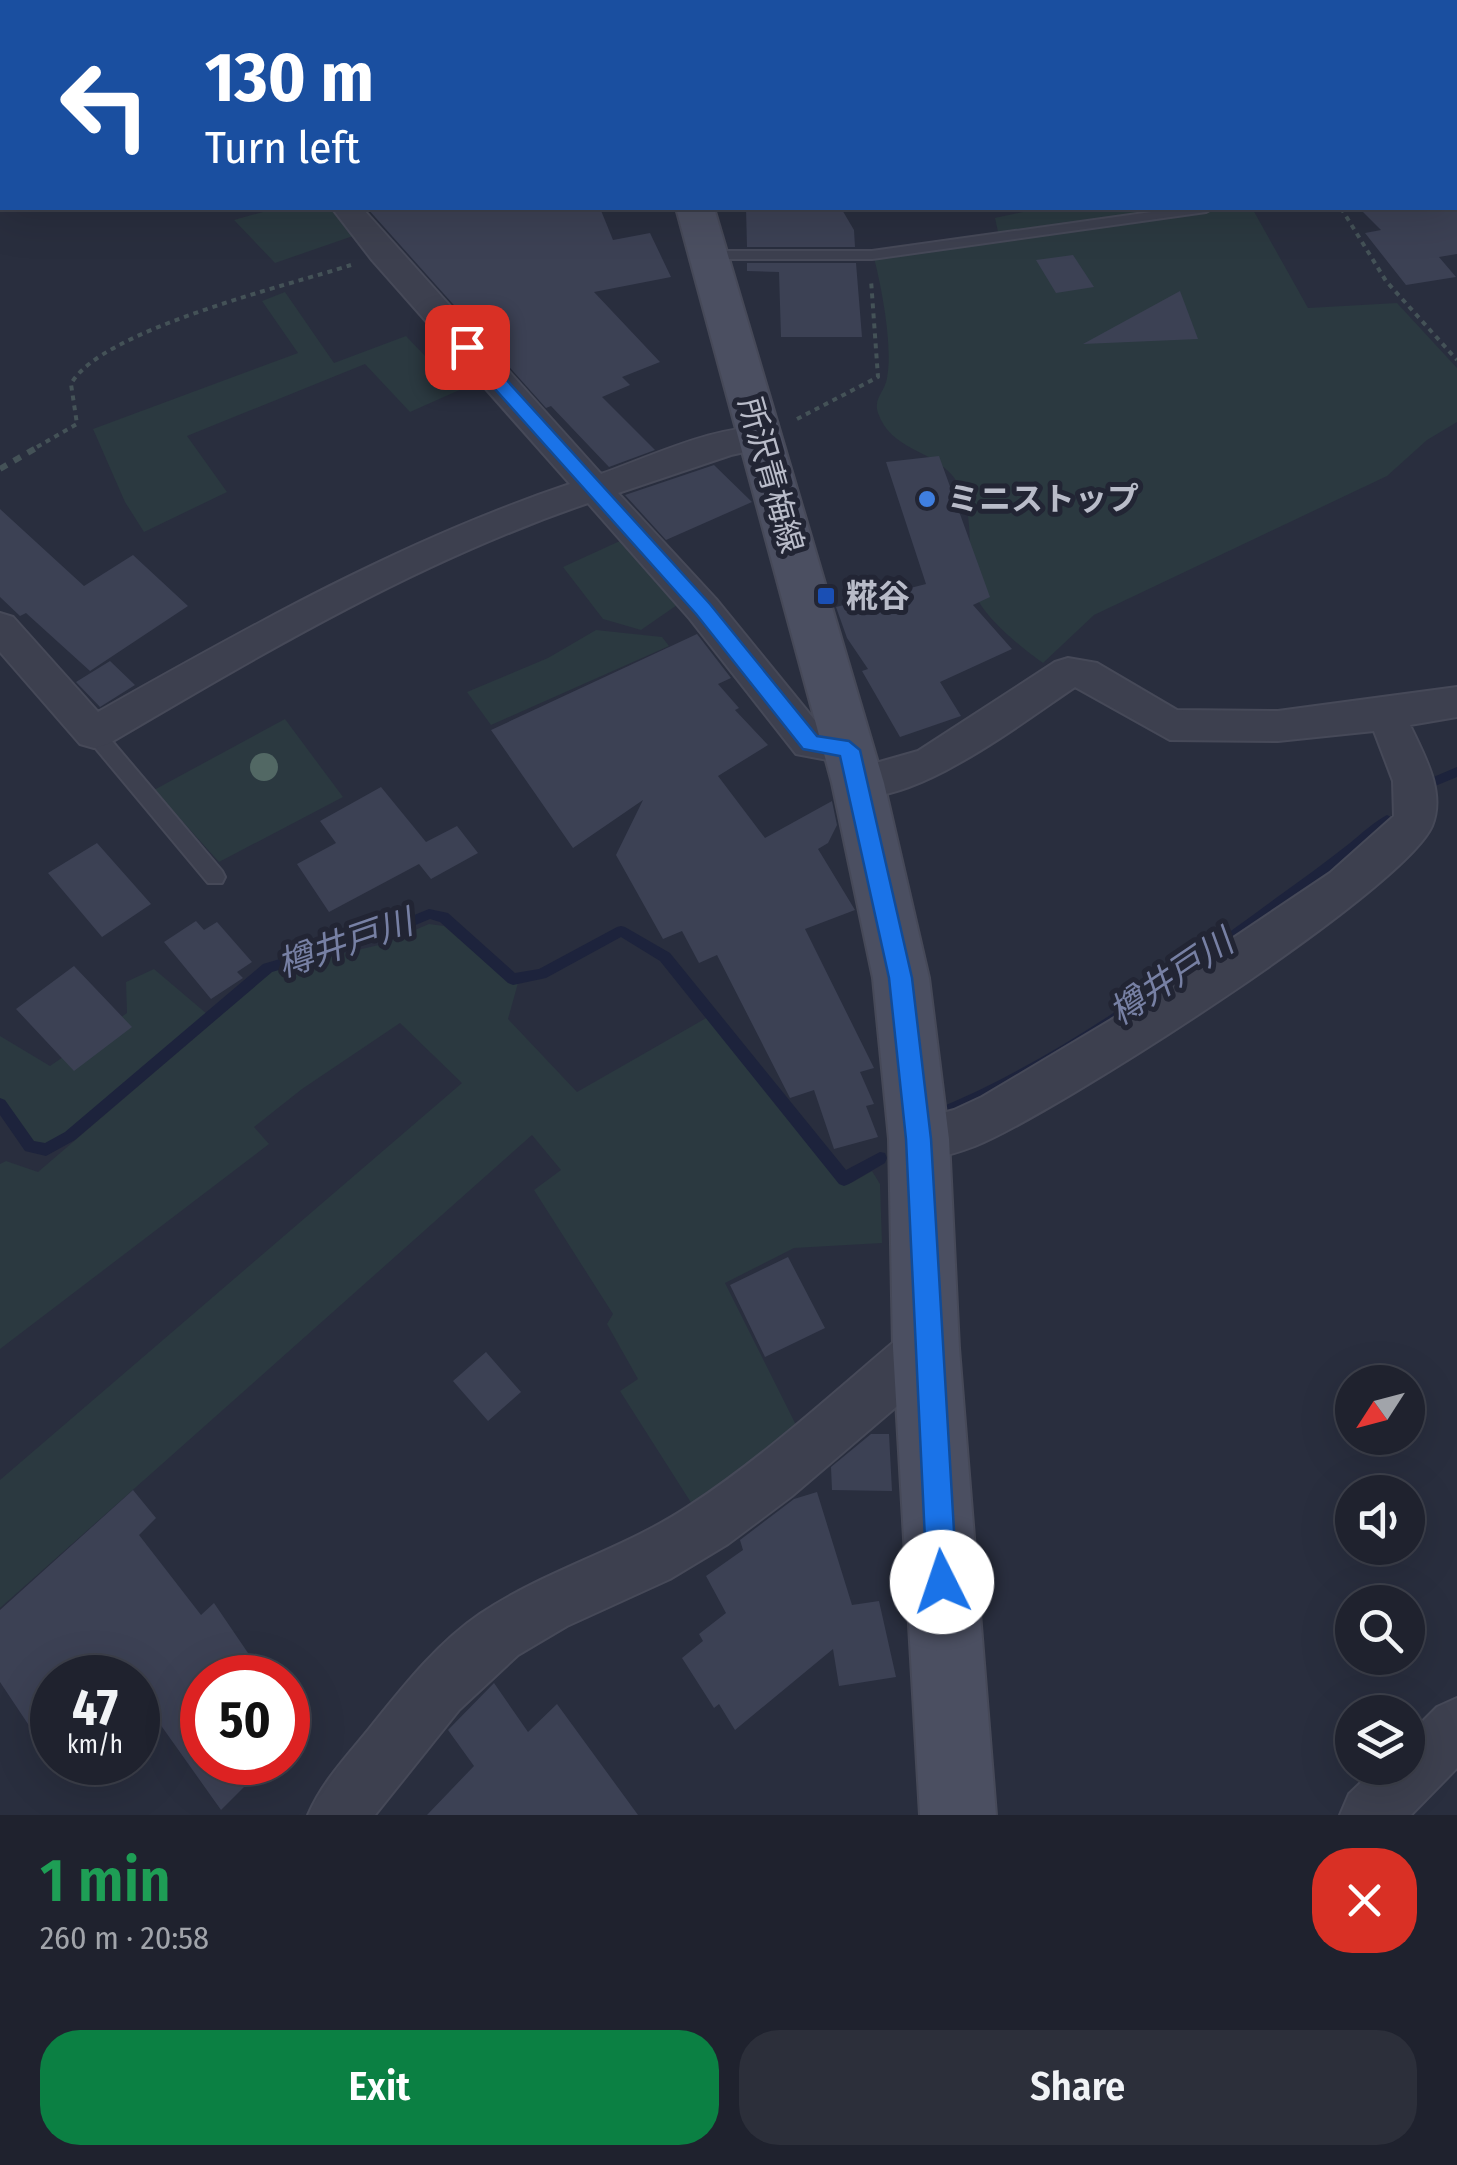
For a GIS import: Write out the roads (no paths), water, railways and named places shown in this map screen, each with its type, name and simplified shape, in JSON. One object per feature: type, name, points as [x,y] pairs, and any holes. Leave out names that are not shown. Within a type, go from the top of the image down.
[{"type":"main road","name":"所沢青梅線","points":[[702,231],[854,766],[900,978],[919,1139],[926,1348],[958,1815]]},
{"type":"street","points":[[349,210],[383,254],[703,609],[810,743],[854,766],[930,763],[1068,672],[1084,673],[1170,725],[1278,726],[1386,716],[1457,702]]},
{"type":"street","points":[[0,627],[94,733],[311,608],[444,545],[596,488],[726,444],[760,438]]},
{"type":"street","points":[[919,1139],[964,1128],[1098,1055],[1354,882],[1413,826],[1418,790],[1386,716]]},
{"type":"street","points":[[338,1815],[474,1654],[510,1626],[626,1575],[678,1545],[745,1497],[926,1348]]},
{"type":"street","points":[[1370,1815],[1457,1728]]},
{"type":"lane","points":[[702,231],[865,255],[1191,210]]},
{"type":"lane","points":[[94,733],[215,877]]},
{"type":"waterway","name":"樽井戸川","points":[[1428,784],[1457,772]]},
{"type":"waterway","name":"樽井戸川","points":[[942,1113],[1029,1071],[1113,1019],[1278,904],[1387,820]]},
{"type":"waterway","name":"樽井戸川","points":[[0,1104],[30,1146],[46,1150],[70,1136],[268,968],[377,936],[429,914],[444,917],[513,979],[541,974],[621,931],[665,957],[844,1179],[880,1158]]},
{"type":"place","name":"ミニストップ","points":[[927,499]]},
{"type":"place","name":"糀谷","points":[[826,596]]}]
